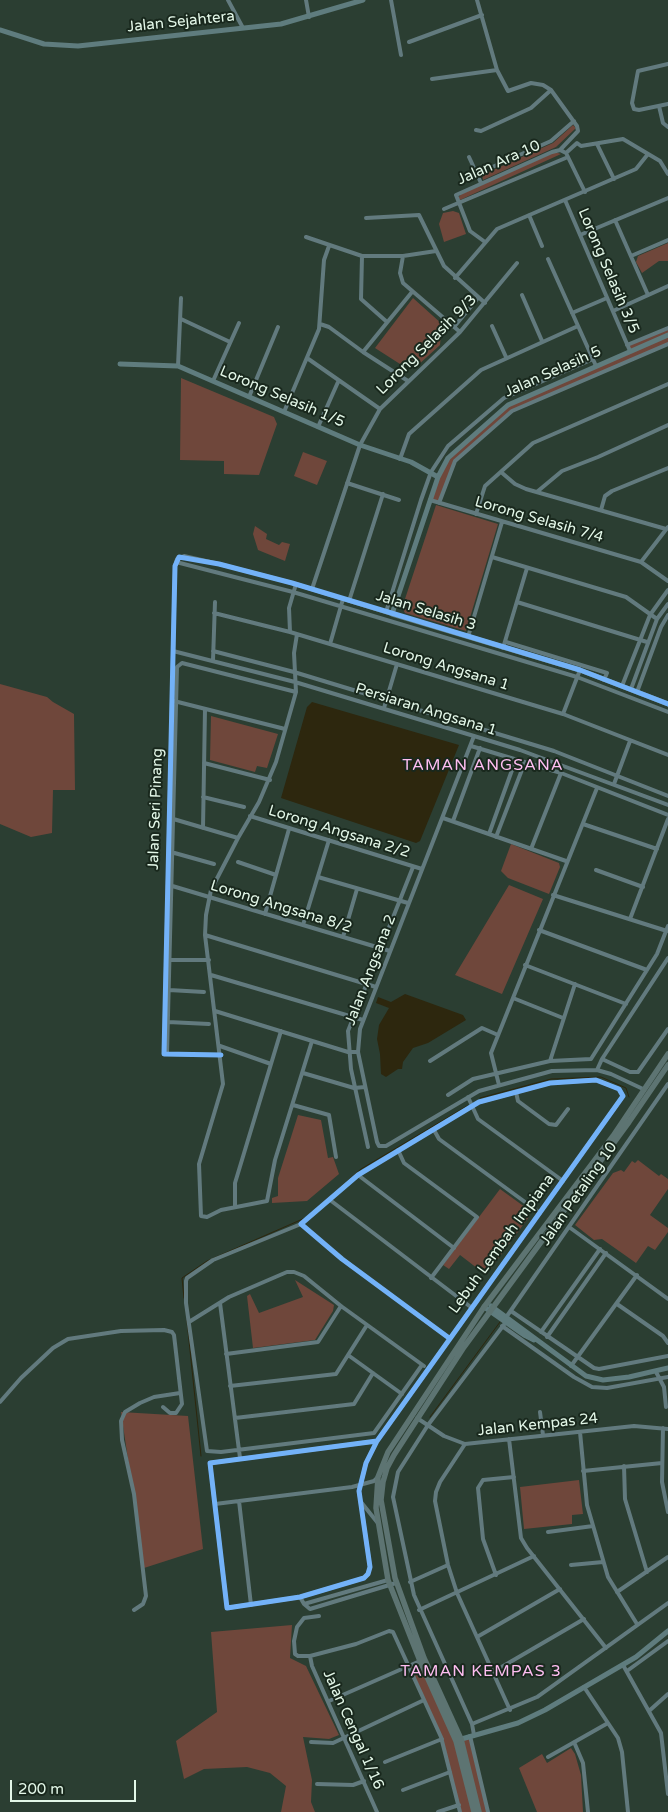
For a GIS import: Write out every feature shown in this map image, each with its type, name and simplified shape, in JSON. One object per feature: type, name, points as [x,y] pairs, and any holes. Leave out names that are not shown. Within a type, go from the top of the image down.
[{"type":"main road","points":[[479,1812],[458,1740],[422,1660],[392,1581],[379,1524],[376,1500],[378,1477],[388,1452],[488,1307],[613,1136],[668,1054]]},
{"type":"main road","points":[[392,1581],[381,1500],[387,1468],[488,1307],[630,1122],[668,1066]]},
{"type":"main road","points":[[458,1740],[474,1812]]},
{"type":"street","points":[[228,0],[243,28]]},
{"type":"street","points":[[306,0],[309,17]]},
{"type":"street","name":"Jalan Sejahtera","points":[[0,30],[36,43],[68,46],[281,24],[363,0]]},
{"type":"street","points":[[391,0],[401,55]]},
{"type":"street","points":[[477,0],[497,70],[508,91],[531,83],[543,85],[551,90],[574,121],[578,131],[560,150]]},
{"type":"street","points":[[409,42],[482,15]]},
{"type":"street","points":[[668,64],[638,71],[632,106],[639,110],[668,104]]},
{"type":"street","points":[[432,79],[497,70]]},
{"type":"street","points":[[476,130],[481,130],[531,108],[551,90]]},
{"type":"street","points":[[659,106],[663,123],[668,127]]},
{"type":"street","points":[[463,180],[551,141],[574,121]]},
{"type":"street","points":[[614,179],[597,144],[623,139],[660,161],[668,174]]},
{"type":"street","name":"Jalan Ara 10","points":[[458,204],[456,195],[552,152],[560,150],[567,155],[577,143],[581,146],[597,144]]},
{"type":"street","points":[[455,278],[497,229],[636,170],[648,154]]},
{"type":"street","points":[[444,209],[567,155],[585,192]]},
{"type":"street","points":[[469,157],[481,183]]},
{"type":"street","points":[[580,235],[668,198]]},
{"type":"street","name":"Lorong Selasih 3/5","points":[[565,200],[630,351]]},
{"type":"street","points":[[458,204],[470,231],[485,242]]},
{"type":"street","points":[[366,218],[419,215],[444,266],[455,278],[485,303]]},
{"type":"street","points":[[529,215],[542,246]]},
{"type":"street","points":[[615,220],[648,295]]},
{"type":"street","points":[[306,237],[362,256],[403,256],[436,251]]},
{"type":"street","points":[[631,256],[668,240]]},
{"type":"street","points":[[284,412],[320,324],[324,260],[329,246]]},
{"type":"street","points":[[362,256],[361,299],[387,322]]},
{"type":"street","points":[[403,256],[401,280],[412,292],[460,332]]},
{"type":"street","points":[[548,259],[596,366]]},
{"type":"street","name":"Lorong Selasih 9/3","points":[[312,589],[360,445],[380,409],[460,332],[517,263]]},
{"type":"street","points":[[612,311],[668,286]]},
{"type":"street","points":[[363,352],[412,292]]},
{"type":"street","points":[[522,295],[542,340]]},
{"type":"street","points":[[120,364],[178,366],[181,298]]},
{"type":"street","points":[[454,327],[478,298]]},
{"type":"street","points":[[572,313],[607,298]]},
{"type":"street","points":[[181,319],[230,342]]},
{"type":"street","points":[[213,382],[239,323]]},
{"type":"street","points":[[320,324],[330,326],[363,352],[408,381]]},
{"type":"street","points":[[492,326],[506,357]]},
{"type":"street","points":[[400,459],[409,434],[481,370],[542,340],[578,326]]},
{"type":"street","points":[[249,397],[278,327]]},
{"type":"street","points":[[627,345],[668,328]]},
{"type":"street","name":"Jalan Selasih 5","points":[[389,613],[438,476],[448,458],[508,405],[668,335]]},
{"type":"street","points":[[439,502],[455,461],[512,411],[668,344]]},
{"type":"street","points":[[307,358],[338,382],[380,409]]},
{"type":"street","name":"Jalan Selasih 5","points":[[389,613],[431,472],[448,446],[504,398],[593,359]]},
{"type":"street","name":"Lorong Selasih 1/5","points":[[178,366],[360,445],[400,459],[438,476]]},
{"type":"street","points":[[318,427],[338,382]]},
{"type":"street","points":[[476,514],[485,486],[533,443],[668,384]]},
{"type":"street","points":[[538,491],[562,471],[668,425]]},
{"type":"street","points":[[601,510],[605,496],[612,491],[668,468]]},
{"type":"street","points":[[501,472],[515,484],[667,528],[641,562]]},
{"type":"street","points":[[348,483],[400,500]]},
{"type":"street","points":[[349,601],[383,494]]},
{"type":"street","name":"Lorong Selasih 7/4","points":[[430,500],[641,562],[668,581]]},
{"type":"street","points":[[468,638],[502,522]]},
{"type":"street","name":"Jalan Selasih 3","points":[[668,704],[580,670],[468,638],[296,584],[184,556],[179,556],[176,562],[293,592],[577,677],[668,712]]},
{"type":"street","points":[[492,557],[626,597],[657,619]]},
{"type":"street","name":"Jalan Seri Pinang","points":[[167,1054],[164,1054],[176,562]]},
{"type":"street","points":[[503,648],[527,568]]},
{"type":"street","points":[[290,632],[289,608],[296,584]]},
{"type":"street","points":[[622,686],[650,615],[668,590]]},
{"type":"street","points":[[330,644],[343,599]]},
{"type":"street","points":[[213,660],[215,602]]},
{"type":"street","points":[[517,602],[647,642]]},
{"type":"street","points":[[630,689],[657,619],[668,604]]},
{"type":"street","name":"Lorong Angsana 1","points":[[214,613],[297,634],[563,714],[668,755]]},
{"type":"street","points":[[637,692],[661,627],[668,615]]},
{"type":"street","points":[[297,634],[294,672],[296,692],[270,780],[238,838],[209,897],[205,935],[220,1046],[223,1084],[200,1164],[201,1214],[207,1217],[221,1210],[267,1200],[275,1160],[312,1040]]},
{"type":"street","points":[[506,642],[607,673],[604,680]]},
{"type":"street","name":"Persiaran Angsana 1","points":[[173,651],[295,682],[384,708],[474,736],[614,784],[668,805]]},
{"type":"street","points":[[213,651],[294,672],[554,751],[668,796]]},
{"type":"street","name":"Jalan Seri Pinang","points":[[173,700],[177,667],[182,662],[296,692]]},
{"type":"street","points":[[384,708],[397,664]]},
{"type":"street","points":[[563,714],[580,670]]},
{"type":"street","points":[[173,700],[285,729]]},
{"type":"street","points":[[203,828],[205,709]]},
{"type":"street","name":"Jalan Angsana 2","points":[[474,736],[358,1036],[358,1052],[377,1142],[382,1147],[479,1091],[552,1071],[597,1070],[611,1074],[643,1090]]},
{"type":"street","points":[[614,784],[630,741]]},
{"type":"street","points":[[471,746],[561,774],[668,817],[644,887],[630,919]]},
{"type":"street","points":[[452,821],[480,748]]},
{"type":"street","points":[[488,834],[516,759]]},
{"type":"street","points":[[496,836],[525,762]]},
{"type":"street","points":[[204,763],[270,780]]},
{"type":"street","points":[[531,849],[561,774]]},
{"type":"street","points":[[499,1085],[491,1053],[552,895],[597,788]]},
{"type":"street","points":[[204,797],[244,807]]},
{"type":"street","name":"Lorong Angsana 2/2","points":[[250,816],[422,869]]},
{"type":"street","points":[[170,818],[238,838]]},
{"type":"street","name":"Jalan Seri Pinang","points":[[168,884],[172,852],[170,818]]},
{"type":"street","points":[[443,818],[566,861]]},
{"type":"street","points":[[583,824],[657,849]]},
{"type":"street","points":[[265,914],[289,829]]},
{"type":"street","points":[[303,925],[329,840]]},
{"type":"street","points":[[172,852],[214,864]]},
{"type":"street","points":[[238,862],[276,875]]},
{"type":"street","points":[[368,1147],[354,1088],[348,1052],[348,1031],[413,866]]},
{"type":"street","points":[[596,870],[644,887]]},
{"type":"street","points":[[318,877],[408,904]]},
{"type":"street","name":"Lorong Angsana 8/2","points":[[168,884],[390,951]]},
{"type":"street","points":[[343,937],[357,889]]},
{"type":"street","points":[[448,1095],[473,1079],[550,1061],[591,1059],[657,954],[667,929],[552,895]]},
{"type":"street","points":[[539,930],[647,970]]},
{"type":"street","points":[[205,935],[376,987]]},
{"type":"street","points":[[597,1070],[602,1059],[668,958]]},
{"type":"street","points":[[167,960],[209,960]]},
{"type":"street","name":"Jalan Seri Pinang","points":[[167,960],[167,1054]]},
{"type":"street","points":[[525,965],[626,1004]]},
{"type":"street","points":[[211,975],[363,1020]]},
{"type":"street","points":[[550,1061],[575,984]]},
{"type":"street","points":[[168,990],[204,992]]},
{"type":"street","points":[[513,998],[564,1018]]},
{"type":"street","points":[[215,1011],[348,1052],[358,1052]]},
{"type":"street","points":[[168,1022],[209,1024]]},
{"type":"street","points":[[430,1061],[482,1028],[498,1035]]},
{"type":"street","points":[[602,1059],[630,1072],[638,1072],[668,1029]]},
{"type":"street","points":[[235,1207],[235,1183],[281,1031]]},
{"type":"street","points":[[220,1046],[271,1064]]},
{"type":"street","points":[[167,1054],[221,1055]]},
{"type":"street","points":[[303,1073],[354,1088],[365,1087]]},
{"type":"street","name":"Lebuh Lembah Impiana","points":[[300,1597],[364,1578],[368,1574],[370,1567],[359,1491],[366,1463],[377,1441],[623,1096],[619,1089],[596,1080],[550,1083],[516,1092]]},
{"type":"street","name":"Jalan Petaling 10","points":[[488,1812],[472,1736],[472,1724],[419,1610],[410,1582],[393,1497],[394,1487],[398,1472],[428,1425],[505,1322],[668,1084]]},
{"type":"street","points":[[422,1365],[374,1433],[212,1453],[207,1451],[205,1447],[189,1322],[187,1278],[213,1260],[301,1224],[358,1175],[483,1100],[516,1092],[518,1101],[549,1124],[556,1125],[568,1109]]},
{"type":"street","points":[[468,1097],[478,1119],[563,1181]]},
{"type":"street","points":[[293,1105],[329,1116],[336,1156]]},
{"type":"street","points":[[434,1130],[439,1139],[540,1213]]},
{"type":"street","points":[[398,1150],[404,1163],[477,1218],[431,1278]]},
{"type":"street","points":[[358,1175],[454,1248]]},
{"type":"street","points":[[330,1200],[472,1308]]},
{"type":"street","points":[[301,1224],[342,1259],[449,1338]]},
{"type":"street","points":[[569,1227],[668,1299]]},
{"type":"street","points":[[541,1332],[600,1249]]},
{"type":"street","points":[[547,1337],[606,1253]]},
{"type":"street","points":[[189,1322],[229,1297],[287,1272],[294,1272],[304,1276],[341,1306],[428,1369]]},
{"type":"street","points":[[571,1366],[637,1275]]},
{"type":"street","points":[[220,1304],[240,1458]]},
{"type":"street","points":[[617,1304],[663,1336],[668,1343]]},
{"type":"street","points":[[226,1354],[318,1342],[341,1306]]},
{"type":"street","points":[[488,1307],[574,1377],[592,1387],[607,1388],[668,1377]]},
{"type":"street","points":[[511,1311],[578,1358],[599,1369],[668,1356]]},
{"type":"street","points":[[505,1322],[528,1332],[537,1341],[586,1376],[603,1380],[656,1372],[668,1368]]},
{"type":"street","points":[[230,1386],[336,1374],[367,1325]]},
{"type":"street","points":[[0,1402],[21,1378],[61,1343],[75,1336],[121,1331],[164,1330],[172,1332],[182,1404],[180,1411],[170,1413],[164,1407]]},
{"type":"street","points":[[348,1355],[402,1394]]},
{"type":"street","points":[[656,1372],[661,1379],[666,1395],[666,1407]]},
{"type":"street","points":[[235,1418],[355,1404],[373,1373]]},
{"type":"street","points":[[134,1610],[145,1601],[146,1590],[134,1494],[122,1440],[121,1421],[125,1412],[140,1403],[154,1397],[180,1392]]},
{"type":"street","points":[[540,1412],[543,1436]]},
{"type":"street","name":"Jalan Kempas 24","points":[[417,1418],[444,1436],[465,1444],[634,1426],[668,1429]]},
{"type":"street","points":[[663,1428],[663,1495],[668,1512]]},
{"type":"street","points":[[580,1432],[583,1471],[593,1526],[603,1562],[608,1577],[637,1624]]},
{"type":"street","points":[[509,1439],[521,1538],[606,1648]]},
{"type":"street","points":[[377,1441],[210,1463],[214,1504],[227,1608],[300,1597],[310,1609],[392,1581]]},
{"type":"street","points":[[465,1444],[436,1492],[435,1501],[448,1566],[457,1593],[510,1710]]},
{"type":"street","points":[[583,1471],[662,1463]]},
{"type":"street","points":[[624,1466],[625,1499],[647,1572]]},
{"type":"street","points":[[214,1504],[352,1487],[374,1481],[378,1477]]},
{"type":"street","points":[[496,1574],[483,1539],[478,1488],[483,1480],[514,1477]]},
{"type":"street","points":[[352,1487],[359,1491]]},
{"type":"street","points":[[239,1501],[251,1605]]},
{"type":"street","points":[[360,1501],[379,1524]]},
{"type":"street","points":[[548,1532],[593,1526]]},
{"type":"street","points":[[419,1610],[534,1556]]},
{"type":"street","points":[[617,1592],[668,1557]]},
{"type":"street","points":[[571,1565],[603,1562]]},
{"type":"street","points":[[410,1582],[448,1566]]},
{"type":"street","points":[[304,1604],[392,1581]]},
{"type":"street","points":[[477,1637],[560,1589]]},
{"type":"street","points":[[472,1724],[510,1710],[558,1685],[637,1624],[668,1604]]},
{"type":"street","points":[[319,1616],[304,1618],[295,1634],[295,1654],[310,1656],[356,1644],[391,1631],[442,1740],[460,1812]]},
{"type":"street","points":[[493,1672],[584,1620]]},
{"type":"street","points":[[458,1740],[525,1720],[623,1665],[668,1630]]},
{"type":"street","points":[[626,1671],[668,1640]]},
{"type":"street","name":"Jalan Cengal 1/16","points":[[310,1656],[312,1666],[345,1736],[377,1812]]},
{"type":"street","points":[[329,1702],[422,1660]]},
{"type":"street","points":[[623,1665],[661,1732],[664,1743],[668,1794]]},
{"type":"street","points":[[584,1687],[618,1738],[622,1752],[628,1812]]},
{"type":"street","points":[[648,1711],[668,1694]]},
{"type":"street","points":[[311,1742],[333,1743],[424,1700]]},
{"type":"street","points":[[548,1757],[608,1723]]},
{"type":"street","points":[[385,1762],[442,1740]]},
{"type":"street","points":[[574,1742],[583,1763],[588,1812]]},
{"type":"street","points":[[404,1790],[450,1772]]},
{"type":"street","points":[[318,1784],[353,1785],[364,1781]]},
{"type":"street","points":[[438,1812],[459,1805]]},
{"type":"shaded area","points":[[573,125],[576,128],[556,147],[483,180],[482,175],[553,143]]},
{"type":"shaded area","points":[[555,152],[561,154],[460,200],[458,198],[461,194]]},
{"type":"shaded area","points":[[453,211],[459,213],[466,234],[444,242],[439,224],[443,213]]},
{"type":"shaded area","points":[[668,243],[668,261],[659,261],[642,273],[636,262],[638,256]]},
{"type":"shaded area","points":[[413,298],[442,324],[440,345],[416,367],[409,358],[400,364],[375,348]]},
{"type":"shaded area","points":[[668,328],[668,344],[512,411],[455,461],[439,503],[430,500],[448,458],[508,405],[630,351],[627,345]]},
{"type":"shaded area","points":[[181,378],[274,417],[277,424],[259,475],[224,474],[224,461],[180,460]]},
{"type":"shaded area","points":[[303,452],[327,461],[317,485],[294,476]]},
{"type":"shaded area","points":[[436,505],[498,524],[466,631],[405,613],[402,608]]},
{"type":"shaded area","points":[[255,526],[267,534],[266,539],[279,545],[282,542],[290,544],[285,561],[258,550],[253,534]]},
{"type":"shaded area","points":[[0,684],[47,697],[74,714],[75,790],[53,790],[52,833],[31,837],[0,824]]},
{"type":"shaded area","points":[[312,702],[459,745],[420,841],[416,843],[281,798],[307,707]]},
{"type":"shaded area","points":[[211,716],[278,734],[267,768],[257,766],[255,772],[210,760]]},
{"type":"shaded area","points":[[511,844],[559,863],[560,867],[549,894],[508,878],[501,871]]},
{"type":"shaded area","points":[[509,885],[543,899],[502,994],[455,975]]},
{"type":"shaded area","points":[[405,994],[463,1015],[466,1020],[428,1043],[413,1048],[403,1062],[402,1069],[398,1069],[386,1077],[381,1074],[377,1039],[379,1025],[389,1008],[376,1003],[378,997],[391,1002]]},
{"type":"shaded area","points":[[298,1115],[321,1120],[328,1158],[333,1157],[339,1174],[307,1201],[272,1203],[272,1198],[278,1196],[278,1178]]},
{"type":"shaded area","points":[[638,1160],[659,1176],[661,1174],[668,1179],[668,1189],[650,1215],[668,1228],[668,1232],[655,1250],[648,1246],[636,1263],[602,1239],[594,1240],[575,1225],[613,1173],[621,1170],[624,1172],[632,1161],[635,1163]]},
{"type":"shaded area","points":[[500,1189],[529,1210],[529,1217],[486,1275],[460,1255],[449,1269],[443,1265]]},
{"type":"shaded area","points":[[295,1280],[334,1305],[333,1311],[315,1340],[253,1348],[247,1296],[250,1294],[259,1313],[303,1297]]},
{"type":"shaded area","points":[[121,1412],[188,1416],[203,1549],[144,1568]]},
{"type":"shaded area","points":[[579,1480],[583,1514],[572,1515],[572,1524],[524,1529],[520,1487]]},
{"type":"shaded area","points":[[292,1625],[290,1658],[306,1666],[339,1735],[329,1739],[303,1737],[312,1780],[311,1802],[315,1812],[281,1812],[286,1786],[270,1773],[247,1767],[204,1769],[184,1779],[176,1741],[217,1712],[211,1632]]},
{"type":"shaded area","points":[[420,1661],[456,1741],[474,1812],[460,1812],[445,1747],[408,1666]]},
{"type":"shaded area","points":[[470,1736],[487,1812],[479,1812],[461,1739]]},
{"type":"shaded area","points":[[571,1748],[575,1754],[581,1775],[583,1812],[537,1812],[519,1768],[542,1754],[547,1763]]},
{"type":"waterway","points":[[480,1098],[551,1079],[601,1077],[626,1088],[629,1097]]},
{"type":"waterway","points":[[184,1298],[182,1278],[207,1261],[305,1218],[361,1169],[467,1106]]},
{"type":"waterway","points":[[187,1321],[201,1456]]},
{"type":"waterway","points":[[430,1417],[500,1322]]},
{"type":"cycle path","points":[[221,1055],[164,1054],[175,566],[179,557],[219,564],[292,583],[580,670],[668,704]]},
{"type":"cycle path","points":[[377,1441],[210,1463],[227,1608],[300,1597],[364,1578],[368,1574],[370,1567],[359,1491],[366,1463],[377,1441],[623,1096],[619,1089],[596,1080],[550,1083],[479,1102],[358,1175],[301,1224],[342,1259],[449,1338]]},
{"type":"district","name":"TAMAN ANGSANA","points":[[483,766]]},
{"type":"district","name":"TAMAN KEMPAS 3","points":[[481,1672]]}]
